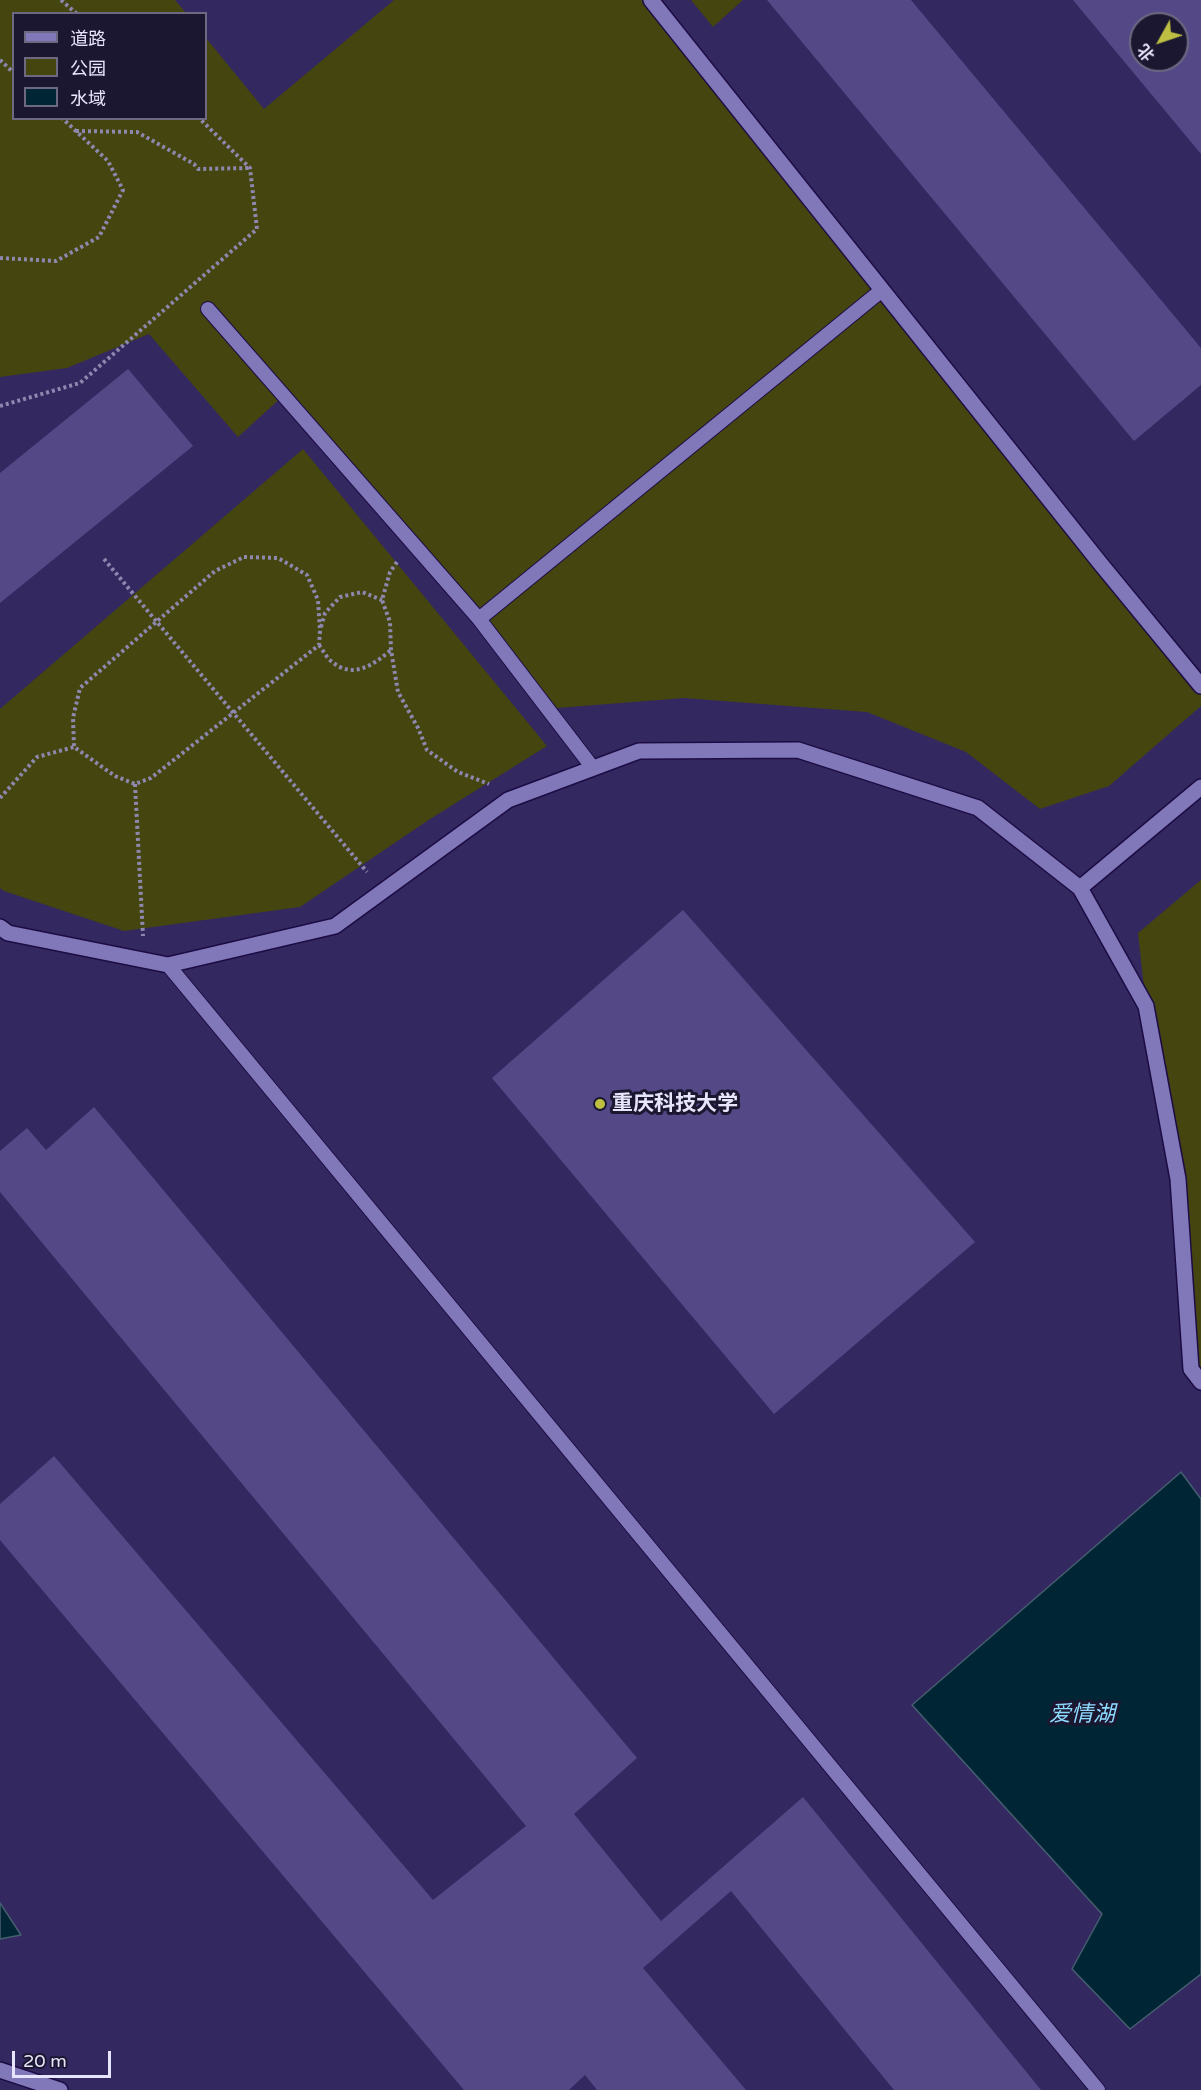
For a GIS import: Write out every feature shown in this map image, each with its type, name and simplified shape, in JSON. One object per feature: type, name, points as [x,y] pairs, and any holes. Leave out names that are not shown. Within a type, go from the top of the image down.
[{"type":"street","points":[[651,0],[1201,687]]},
{"type":"street","points":[[0,927],[8,933],[168,965],[335,926],[508,800],[639,751],[798,750],[978,808],[1080,888],[1146,1006],[1178,1179],[1191,1369],[1201,1382]]},
{"type":"street","points":[[1080,888],[1201,788]]},
{"type":"street","points":[[0,2070],[60,2090]]},
{"type":"lane","points":[[479,619],[882,290]]},
{"type":"lane","points":[[208,309],[479,619],[593,768]]},
{"type":"lane","points":[[168,965],[1098,2090]]},
{"type":"path","points":[[61,0],[75,12]]},
{"type":"path","points":[[0,60],[12,71]]},
{"type":"path","points":[[0,258],[56,261],[99,237],[123,190],[108,162],[64,120]]},
{"type":"path","points":[[0,406],[80,383],[257,229],[250,168],[201,120]]},
{"type":"path","points":[[76,131],[137,132],[194,164],[198,169],[250,168]]},
{"type":"path","points":[[412,542],[390,572],[382,600],[390,622],[391,650],[398,692],[427,750],[459,771],[488,783],[508,800]]},
{"type":"path","points":[[74,747],[73,718],[80,688],[215,571],[244,557],[278,558],[308,575],[318,600],[319,645],[331,662],[352,671],[367,668],[391,650]]},
{"type":"path","points":[[104,559],[383,891]]},
{"type":"path","points":[[320,631],[325,613],[340,597],[362,592],[382,600]]},
{"type":"path","points":[[74,747],[115,776],[135,784],[151,778],[319,645]]},
{"type":"path","points":[[0,798],[37,757],[74,747]]},
{"type":"path","points":[[135,784],[145,960]]},
{"type":"green space","points":[[0,0],[175,0],[185,12],[12,12],[12,120],[207,120],[207,39],[264,109],[394,0],[651,0],[1201,686],[1201,706],[1109,786],[1040,809],[966,752],[867,712],[684,698],[557,708],[284,395],[238,437],[149,334],[67,368],[0,377]]},
{"type":"green space","points":[[691,0],[743,0],[713,27]]},
{"type":"green space","points":[[303,449],[547,746],[427,821],[300,907],[124,931],[4,891],[0,888],[0,709]]},
{"type":"green space","points":[[1201,880],[1201,1382],[1191,1369],[1178,1179],[1146,1006],[1138,933]]},
{"type":"water","name":"爱情湖","points":[[1181,1472],[1201,1499],[1201,1974],[1130,2029],[1072,1969],[1102,1914],[912,1705]]},
{"type":"water","points":[[0,1903],[21,1935],[0,1939]]},
{"type":"building","points":[[767,0],[911,0],[1201,348],[1201,385],[1134,441]]},
{"type":"building","points":[[1073,0],[1201,0],[1201,154],[1133,72],[1189,72],[1189,12],[1129,12],[1129,67]]},
{"type":"building","points":[[128,369],[193,446],[0,603],[0,473]]},
{"type":"building","points":[[683,910],[975,1242],[774,1414],[492,1078]]},
{"type":"building","points":[[94,1107],[637,1758],[574,1814],[661,1921],[803,1797],[1041,2090],[894,2090],[731,1891],[643,1968],[746,2090],[597,2090],[585,2075],[569,2090],[464,2090],[0,1540],[0,1504],[54,1456],[433,1900],[526,1826],[0,1192],[0,1151],[27,1128],[46,1150]]},
{"type":"place","name":"重庆科技大学","points":[[600,1104]]}]
